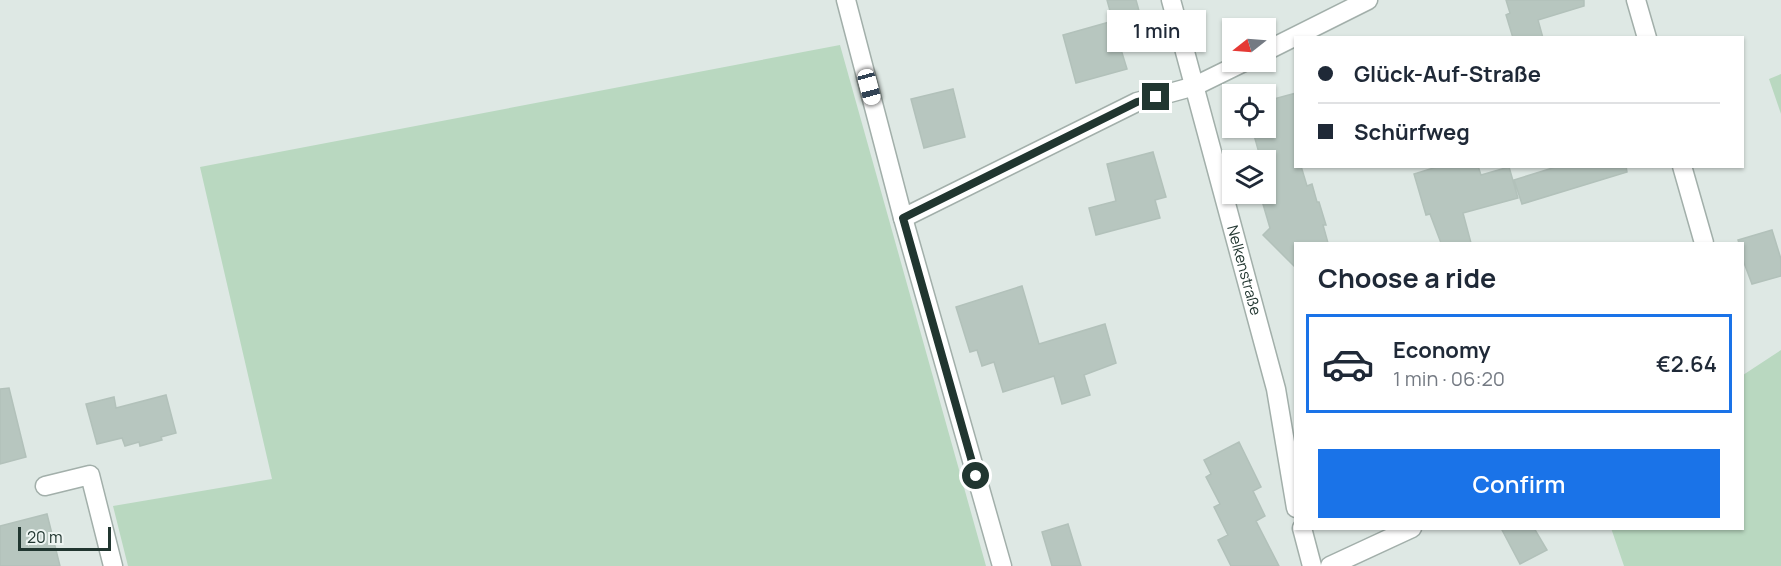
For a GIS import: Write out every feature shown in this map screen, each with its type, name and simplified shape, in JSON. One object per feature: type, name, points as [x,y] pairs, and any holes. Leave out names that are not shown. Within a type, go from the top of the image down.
[{"type":"street","points":[[846,0],[903,218],[1002,566]]},
{"type":"street","name":"Nelkenstraße","points":[[1171,0],[1276,389],[1294,496]]},
{"type":"street","points":[[1296,36],[1368,0]]},
{"type":"street","points":[[1636,0],[1646,36]]},
{"type":"street","points":[[1276,46],[1294,37]]},
{"type":"street","points":[[903,218],[1137,102],[1195,86],[1224,72]]},
{"type":"street","points":[[1683,168],[1704,242]]},
{"type":"street","points":[[45,486],[90,475],[113,566]]},
{"type":"street","points":[[1303,530],[1312,566]]},
{"type":"street","points":[[1330,566],[1408,530]]},
{"type":"green space","points":[[840,45],[986,566],[128,566],[113,506],[272,479],[200,167]]},
{"type":"green space","points":[[1781,74],[1781,114],[1769,79]]},
{"type":"green space","points":[[1781,350],[1781,566],[1624,566],[1612,530],[1744,530],[1744,374]]},
{"type":"building","points":[[1107,0],[1136,0],[1146,36],[1119,43],[1127,69],[1076,83],[1063,35],[1113,21]]},
{"type":"building","points":[[1506,0],[1584,0],[1584,6],[1538,20],[1542,36],[1512,36],[1506,15],[1510,13]]},
{"type":"building","points":[[953,89],[965,137],[924,148],[911,99]]},
{"type":"building","points":[[1294,94],[1294,168],[1302,168],[1307,186],[1312,184],[1326,225],[1323,225],[1328,242],[1294,242],[1294,266],[1263,235],[1270,228],[1263,204],[1276,204],[1276,150],[1258,150],[1255,138],[1276,138],[1276,98]]},
{"type":"building","points":[[1153,152],[1166,197],[1155,200],[1160,218],[1096,235],[1089,208],[1116,201],[1107,164]]},
{"type":"building","points":[[1434,168],[1479,168],[1481,175],[1509,168],[1518,198],[1463,213],[1471,242],[1441,242],[1430,214],[1426,215],[1414,174]]},
{"type":"building","points":[[1553,168],[1626,168],[1627,172],[1522,204],[1514,180]]},
{"type":"building","points":[[1772,230],[1781,259],[1781,276],[1752,284],[1744,263],[1744,242],[1738,240]]},
{"type":"building","points":[[1022,286],[1039,344],[1105,324],[1116,363],[1084,375],[1090,395],[1062,404],[1054,376],[1003,392],[994,362],[982,366],[977,350],[970,352],[956,307]]},
{"type":"building","points":[[9,388],[26,457],[0,464],[0,389]]},
{"type":"building","points":[[166,395],[176,433],[161,437],[162,440],[140,446],[139,442],[125,446],[122,438],[97,444],[86,404],[114,397],[116,408]]},
{"type":"building","points":[[1239,442],[1261,487],[1253,491],[1265,516],[1256,521],[1279,566],[1231,566],[1218,540],[1228,535],[1214,507],[1220,504],[1206,477],[1211,474],[1204,460]]},
{"type":"building","points":[[47,514],[60,566],[0,566],[0,526]]},
{"type":"building","points":[[1068,524],[1081,566],[1052,566],[1042,532]]},
{"type":"building","points":[[1502,530],[1535,530],[1547,550],[1520,564]]},
{"type":"route","points":[[976,476],[903,218],[1137,102],[1156,97]]}]
